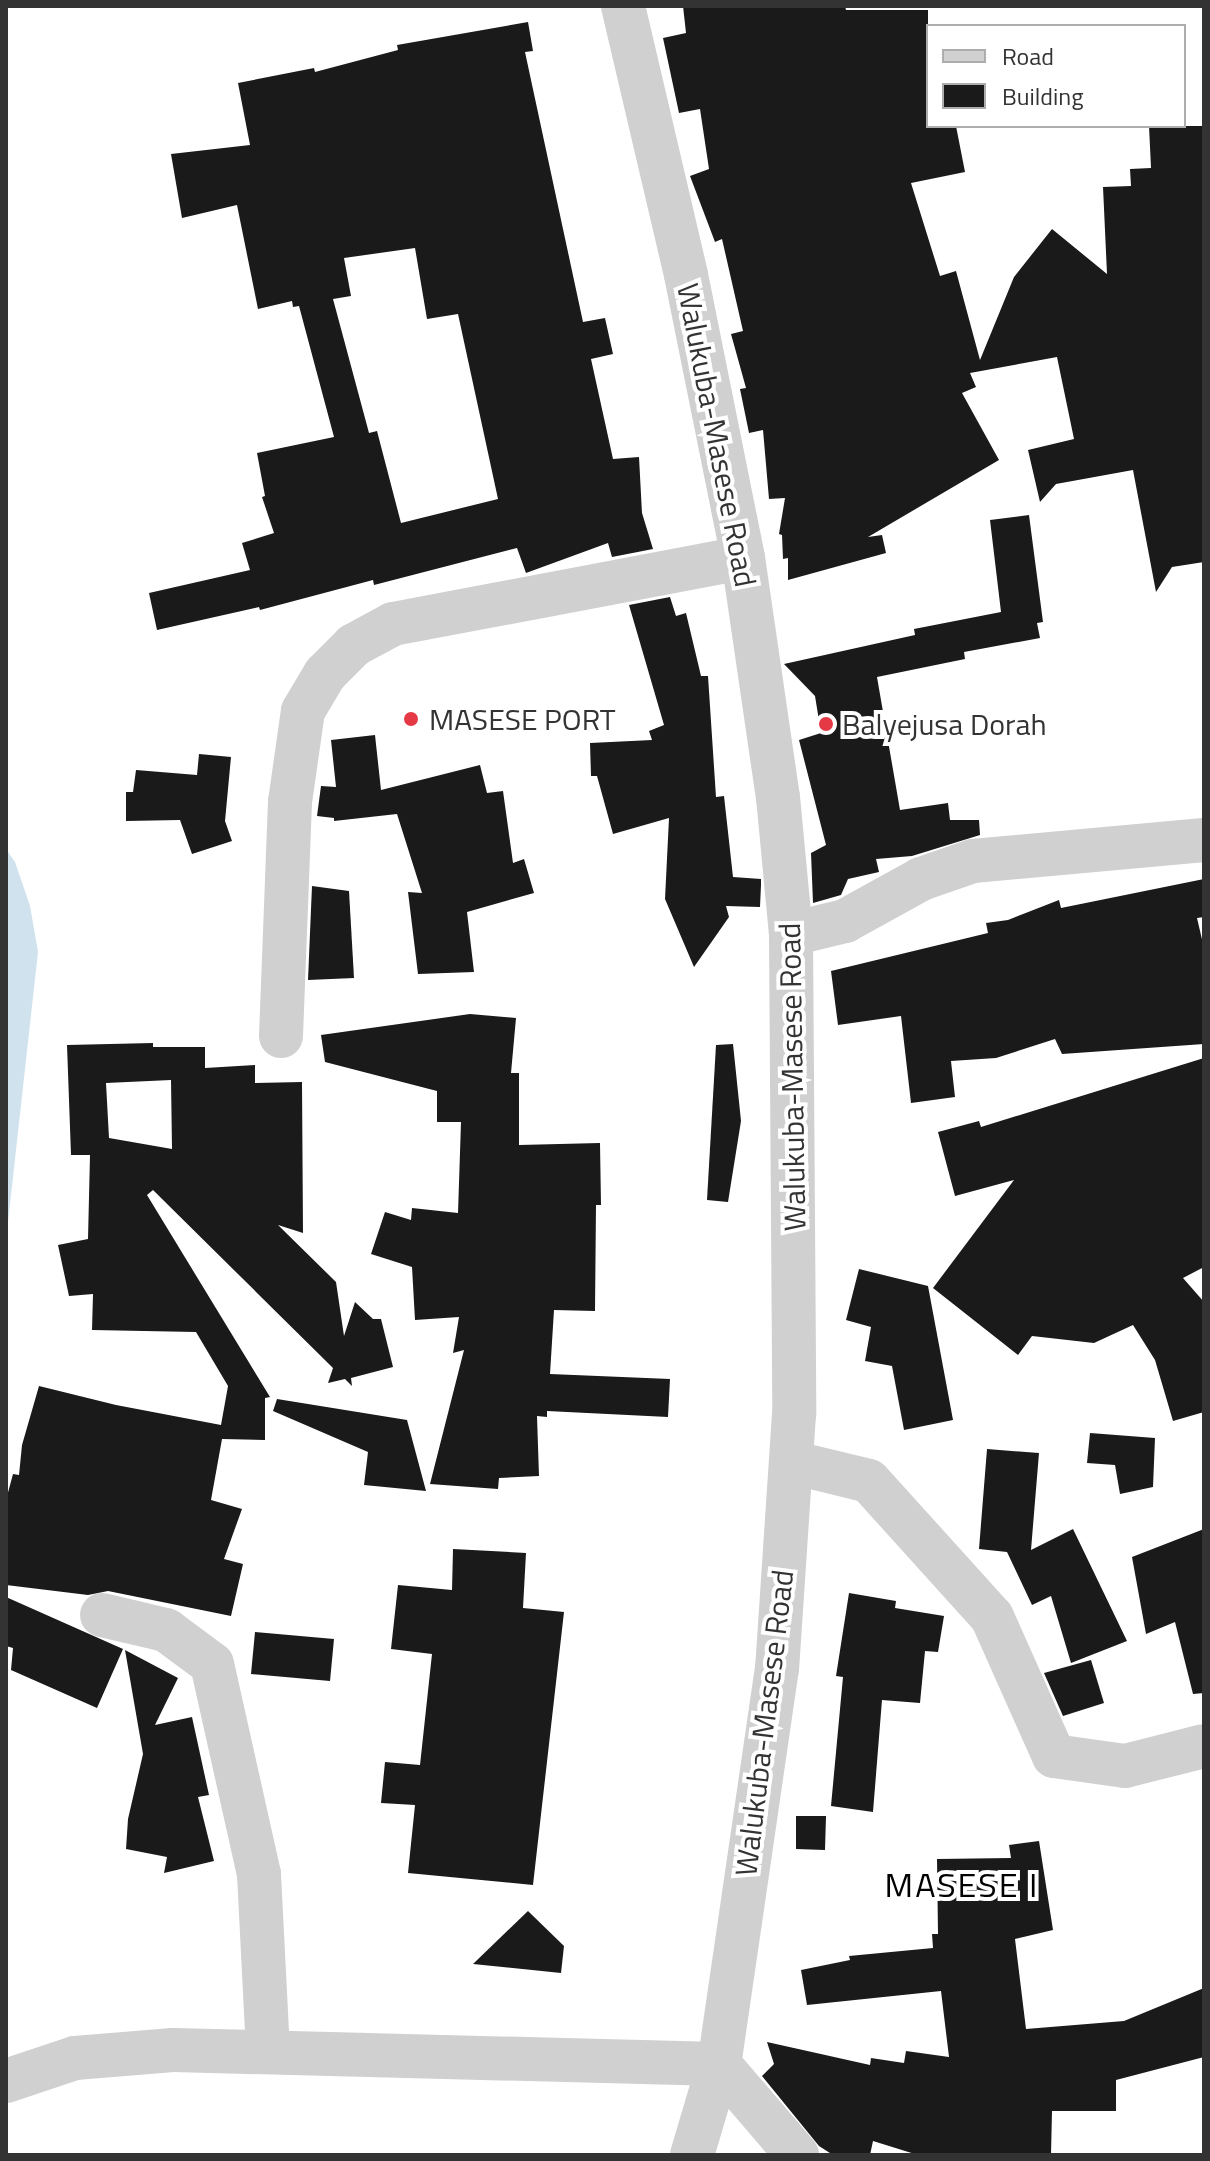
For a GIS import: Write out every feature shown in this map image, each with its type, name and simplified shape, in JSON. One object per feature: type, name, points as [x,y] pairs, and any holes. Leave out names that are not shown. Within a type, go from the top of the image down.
[{"type":"street","name":"Walukuba-Masese Road","points":[[623,6],[686,275],[743,558],[778,797],[791,934],[795,1256],[791,1462],[777,1668],[719,2064],[692,2155]]},
{"type":"street","points":[[281,1036],[290,802],[303,711],[325,674],[354,645],[393,624],[743,558]]},
{"type":"street","points":[[791,934],[845,921],[921,879],[973,861],[1204,840]]},
{"type":"street","points":[[791,1462],[869,1481],[992,1617],[1054,1756],[1125,1766],[1204,1746]]},
{"type":"street","points":[[102,1615],[166,1630],[212,1664],[259,1874],[268,2052]]},
{"type":"street","points":[[6,2081],[75,2058],[173,2050],[719,2064],[797,2155]]},
{"type":"water","points":[[6,849],[15,862],[30,906],[38,952],[6,1240]]},
{"type":"building","points":[[683,6],[845,6],[846,10],[928,10],[926,128],[956,128],[965,172],[911,183],[940,276],[956,271],[980,360],[1014,277],[1052,229],[1107,274],[1103,187],[1131,186],[1130,169],[1151,168],[1149,128],[1204,126],[1204,562],[1172,567],[1156,592],[1133,470],[1056,484],[1040,502],[1028,450],[1074,439],[1057,357],[970,373],[976,387],[962,393],[999,460],[868,537],[882,535],[886,553],[788,580],[788,558],[783,559],[782,535],[779,534],[785,498],[769,499],[763,430],[749,433],[740,389],[746,388],[731,334],[743,331],[722,239],[715,242],[690,176],[709,169],[700,109],[679,113],[663,38],[686,33]]},
{"type":"building","points":[[528,22],[533,51],[525,52],[583,322],[605,318],[613,354],[591,359],[613,459],[639,457],[642,513],[653,549],[612,557],[608,543],[526,573],[517,548],[374,585],[373,580],[260,610],[259,607],[157,630],[149,593],[250,570],[242,543],[274,533],[262,497],[265,496],[257,453],[334,437],[299,306],[293,307],[292,301],[258,309],[237,205],[182,218],[171,154],[250,145],[238,83],[314,68],[315,72],[398,50],[397,45]],"holes":[[[415,248],[427,319],[458,314],[498,499],[401,523],[377,431],[369,433],[333,299],[351,296],[344,258]]]},
{"type":"building","points":[[1029,515],[1043,622],[1037,623],[1040,638],[964,652],[965,659],[877,677],[900,810],[948,803],[950,820],[979,820],[980,835],[912,856],[876,859],[879,872],[848,879],[841,895],[813,903],[811,853],[826,845],[799,740],[821,733],[815,696],[784,664],[915,635],[914,629],[1001,612],[990,520]]},
{"type":"building","points":[[670,597],[676,616],[686,613],[701,676],[708,676],[716,797],[724,796],[733,877],[761,879],[760,907],[726,906],[729,917],[694,967],[665,899],[669,818],[613,834],[597,776],[591,776],[590,743],[652,740],[649,731],[664,725],[629,605]]},
{"type":"building","points":[[375,735],[381,790],[480,765],[487,793],[503,791],[513,863],[524,859],[534,893],[467,912],[474,972],[418,974],[408,892],[422,893],[397,814],[334,821],[334,818],[317,816],[321,786],[336,787],[331,740]]},
{"type":"building","points":[[199,754],[231,757],[225,821],[232,841],[192,854],[180,820],[126,821],[126,792],[133,792],[136,770],[197,775]]},
{"type":"building","points":[[1204,879],[1204,917],[1197,918],[1204,948],[1204,1044],[1062,1054],[1055,1039],[996,1058],[951,1061],[955,1097],[911,1103],[901,1016],[838,1025],[831,971],[988,933],[986,923],[1008,920],[1059,900],[1061,908]]},
{"type":"building","points":[[312,886],[349,891],[354,978],[308,980]]},
{"type":"building","points":[[470,1014],[516,1018],[511,1073],[519,1073],[519,1145],[600,1143],[601,1205],[596,1205],[595,1311],[554,1310],[550,1374],[670,1379],[668,1417],[547,1411],[547,1417],[537,1416],[539,1476],[499,1478],[498,1489],[430,1484],[464,1350],[453,1353],[459,1317],[415,1320],[412,1267],[371,1254],[385,1212],[411,1220],[412,1208],[458,1213],[461,1122],[437,1122],[437,1091],[325,1062],[321,1035]]},
{"type":"building","points":[[153,1043],[153,1047],[205,1047],[205,1068],[255,1065],[255,1083],[302,1082],[303,1233],[278,1225],[336,1282],[344,1336],[355,1302],[373,1319],[381,1319],[393,1367],[351,1378],[352,1386],[345,1379],[328,1383],[333,1368],[153,1190],[147,1195],[270,1397],[265,1398],[265,1440],[222,1439],[211,1500],[242,1509],[224,1559],[243,1564],[231,1616],[108,1591],[88,1595],[6,1585],[6,1500],[13,1474],[19,1475],[22,1445],[39,1386],[116,1405],[221,1425],[228,1386],[196,1332],[92,1330],[93,1294],[69,1296],[58,1245],[88,1239],[90,1155],[71,1155],[67,1045]],"holes":[[[171,1080],[172,1149],[109,1138],[106,1083]]]},
{"type":"building","points":[[733,1044],[741,1121],[728,1202],[707,1200],[716,1045]]},
{"type":"building","points":[[1204,1058],[1204,1267],[1183,1278],[1204,1302],[1204,1412],[1173,1421],[1155,1360],[1133,1325],[1094,1343],[1032,1336],[1018,1355],[933,1288],[1014,1180],[955,1196],[938,1132],[979,1121],[981,1127]]},
{"type":"building","points":[[859,1269],[928,1286],[953,1420],[904,1430],[892,1366],[865,1361],[871,1327],[846,1320]]},
{"type":"building","points":[[277,1399],[407,1420],[426,1491],[364,1485],[368,1452],[273,1411]]},
{"type":"building","points":[[1090,1433],[1155,1438],[1153,1487],[1120,1494],[1115,1465],[1087,1463]]},
{"type":"building","points":[[987,1449],[1039,1453],[1031,1550],[1073,1529],[1127,1641],[1071,1663],[1051,1596],[1032,1605],[1007,1552],[979,1549]]},
{"type":"building","points":[[1204,1529],[1204,1693],[1193,1694],[1175,1622],[1146,1634],[1132,1557]]},
{"type":"building","points":[[453,1549],[526,1553],[523,1608],[564,1612],[533,1885],[408,1873],[415,1805],[381,1803],[385,1762],[420,1765],[432,1654],[391,1649],[398,1585],[452,1590]]},
{"type":"building","points":[[849,1593],[896,1601],[895,1608],[944,1616],[938,1652],[925,1651],[920,1703],[882,1700],[873,1812],[831,1806],[843,1677],[836,1676]]},
{"type":"building","points":[[6,1597],[123,1649],[97,1708],[11,1670],[13,1648],[6,1646]]},
{"type":"building","points":[[255,1632],[334,1639],[330,1681],[251,1674]]},
{"type":"building","points":[[125,1650],[178,1678],[155,1725],[192,1717],[209,1795],[198,1797],[214,1861],[164,1873],[167,1857],[126,1849],[128,1819],[143,1754]]},
{"type":"building","points":[[1091,1660],[1104,1703],[1063,1716],[1044,1673]]},
{"type":"building","points":[[796,1816],[826,1816],[825,1850],[796,1849]]},
{"type":"building","points":[[1039,1841],[1053,1930],[1015,1939],[1026,2029],[1124,2021],[1204,1988],[1204,2057],[1116,2080],[1116,2111],[1052,2111],[1051,2155],[918,2155],[873,2141],[870,2155],[833,2155],[819,2146],[762,2076],[774,2064],[767,2042],[870,2065],[871,2058],[904,2063],[906,2051],[949,2057],[941,1991],[807,2005],[801,1970],[850,1960],[849,1956],[933,1948],[932,1934],[938,1934],[937,1859],[1011,1858],[1009,1845]]},
{"type":"building","points":[[528,1911],[564,1946],[561,1973],[473,1964]]},
{"type":"place","name":"MASESE PORT","points":[[411,719]]},
{"type":"place","name":"Balyejusa Dorah","points":[[826,724]]},
{"type":"district","name":"MASESE I","points":[[962,1885]]}]
